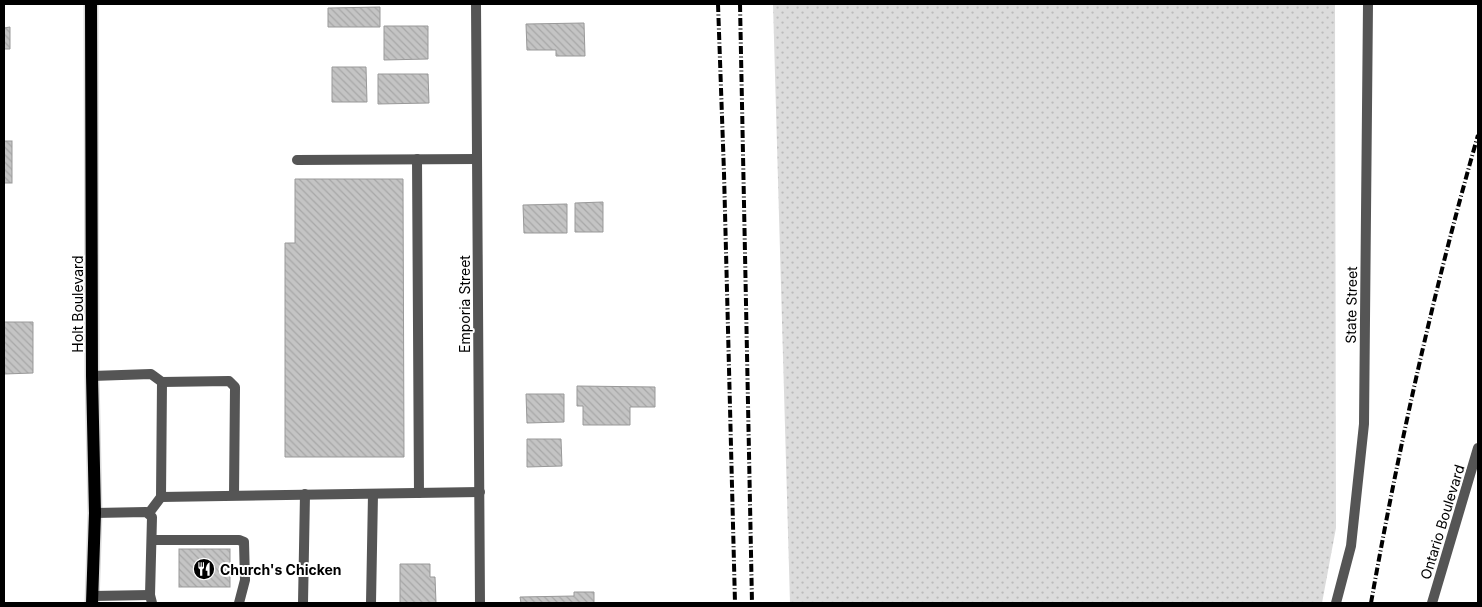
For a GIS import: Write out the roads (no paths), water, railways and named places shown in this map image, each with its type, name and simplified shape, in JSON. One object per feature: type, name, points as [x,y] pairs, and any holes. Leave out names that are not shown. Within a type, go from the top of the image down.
[{"type":"main road","name":"Holt Boulevard","points":[[91,4],[92,376],[95,513],[93,600]]},
{"type":"street","name":"Emporia Street","points":[[476,4],[480,603]]},
{"type":"street","name":"State Street","points":[[1336,603],[1351,546],[1364,424],[1368,4]]},
{"type":"street","points":[[297,160],[477,158]]},
{"type":"street","points":[[417,159],[419,493]]},
{"type":"street","points":[[92,376],[151,374],[162,382],[229,381],[235,387],[234,496]]},
{"type":"street","points":[[149,513],[161,497],[162,382]]},
{"type":"street","name":"Ontario Boulevard","points":[[1432,603],[1478,448]]},
{"type":"street","points":[[161,497],[480,492]]},
{"type":"street","points":[[302,603],[305,494]]},
{"type":"street","points":[[370,603],[374,494]]},
{"type":"street","points":[[93,600],[151,599],[152,517],[146,512],[95,513]]},
{"type":"street","points":[[152,540],[239,540],[244,542],[245,580],[239,603]]},
{"type":"railway","points":[[718,4],[735,603]]},
{"type":"railway","points":[[740,4],[752,603]]},
{"type":"railway","points":[[1371,603],[1393,485],[1432,309],[1478,135]]},
{"type":"place","name":"Church's Chicken","points":[[204,569]]}]
